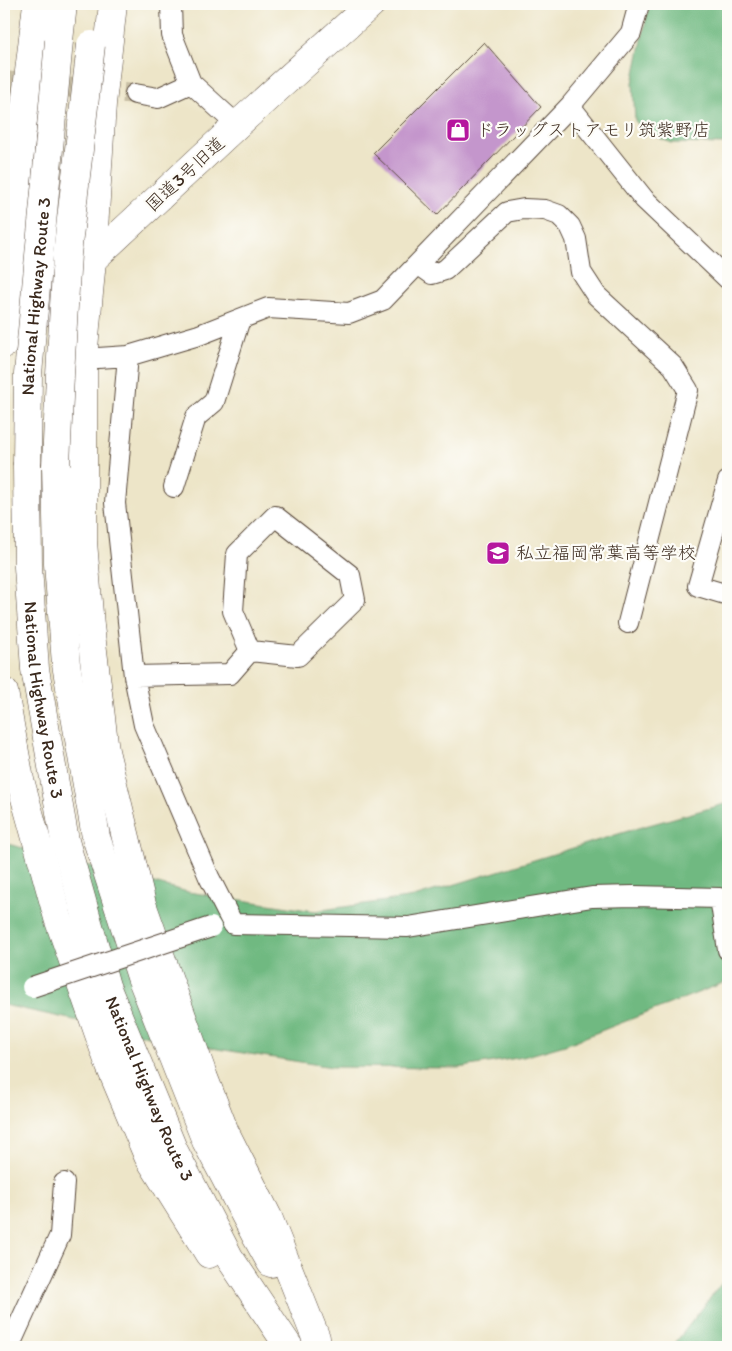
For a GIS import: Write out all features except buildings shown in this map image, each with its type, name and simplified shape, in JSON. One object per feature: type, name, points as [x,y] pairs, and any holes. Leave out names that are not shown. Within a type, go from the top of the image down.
[{"type":"main road","points":[[4,344],[22,131],[36,4]]},
{"type":"main road","name":"National Highway Route 3","points":[[63,4],[28,374],[28,567],[35,669],[65,841],[106,986],[174,1151],[229,1257],[289,1347]]},
{"type":"main road","name":"National Highway Route 3","points":[[95,4],[67,254],[56,465],[58,564],[66,664],[96,837],[141,977],[206,1141],[257,1238],[319,1342]]},
{"type":"main road","points":[[113,4],[102,104],[92,260],[83,359],[83,542],[90,626],[105,751],[142,904],[204,1078],[225,1132],[268,1217],[319,1342]]},
{"type":"main road","name":"国道3号旧道","points":[[4,350],[92,260],[371,4]]},
{"type":"main road","points":[[4,692],[20,780],[58,918],[110,1066],[148,1156],[213,1260],[283,1347]]},
{"type":"street","points":[[171,4],[172,35],[191,83],[237,125]]},
{"type":"street","points":[[83,359],[128,356],[199,335],[268,308],[349,313],[383,300],[570,106],[631,33],[639,4]]},
{"type":"street","points":[[135,94],[158,98],[191,83]]},
{"type":"street","points":[[570,106],[644,199],[728,277]]},
{"type":"street","points":[[418,264],[432,274],[445,270],[507,212],[524,209],[546,210],[559,215],[570,226],[576,239],[581,272],[596,295],[673,366],[688,390],[628,624]]},
{"type":"street","points":[[174,487],[196,417],[214,402],[240,319]]},
{"type":"street","points":[[128,356],[115,503],[134,676],[144,725],[209,877],[233,924]]},
{"type":"street","points":[[728,481],[698,586],[728,595]]},
{"type":"street","points":[[275,516],[350,575],[354,600],[298,656],[250,651],[234,611],[237,554],[275,516]]},
{"type":"street","points":[[134,676],[230,674],[250,651]]},
{"type":"street","points":[[32,987],[211,927],[233,924],[408,926],[592,897],[724,898],[728,950]]},
{"type":"street","points":[[9,1347],[60,1235],[64,1183]]},
{"type":"green space","points":[[654,4],[728,4],[728,144],[671,143],[646,132],[635,121],[633,83],[648,10]]},
{"type":"green space","points":[[728,803],[728,981],[565,1045],[523,1057],[458,1068],[332,1067],[186,1044],[4,1005],[4,843],[188,892],[315,911],[414,897],[638,828]]},
{"type":"green space","points":[[728,1275],[728,1347],[672,1347]]},
{"type":"tunnel","points":[[4,81],[135,94]]},
{"type":"place","name":"ドラッグストアモリ筑紫野店","points":[[458,130]]},
{"type":"place","name":"私立福岡常葉高等学校","points":[[498,553]]}]
